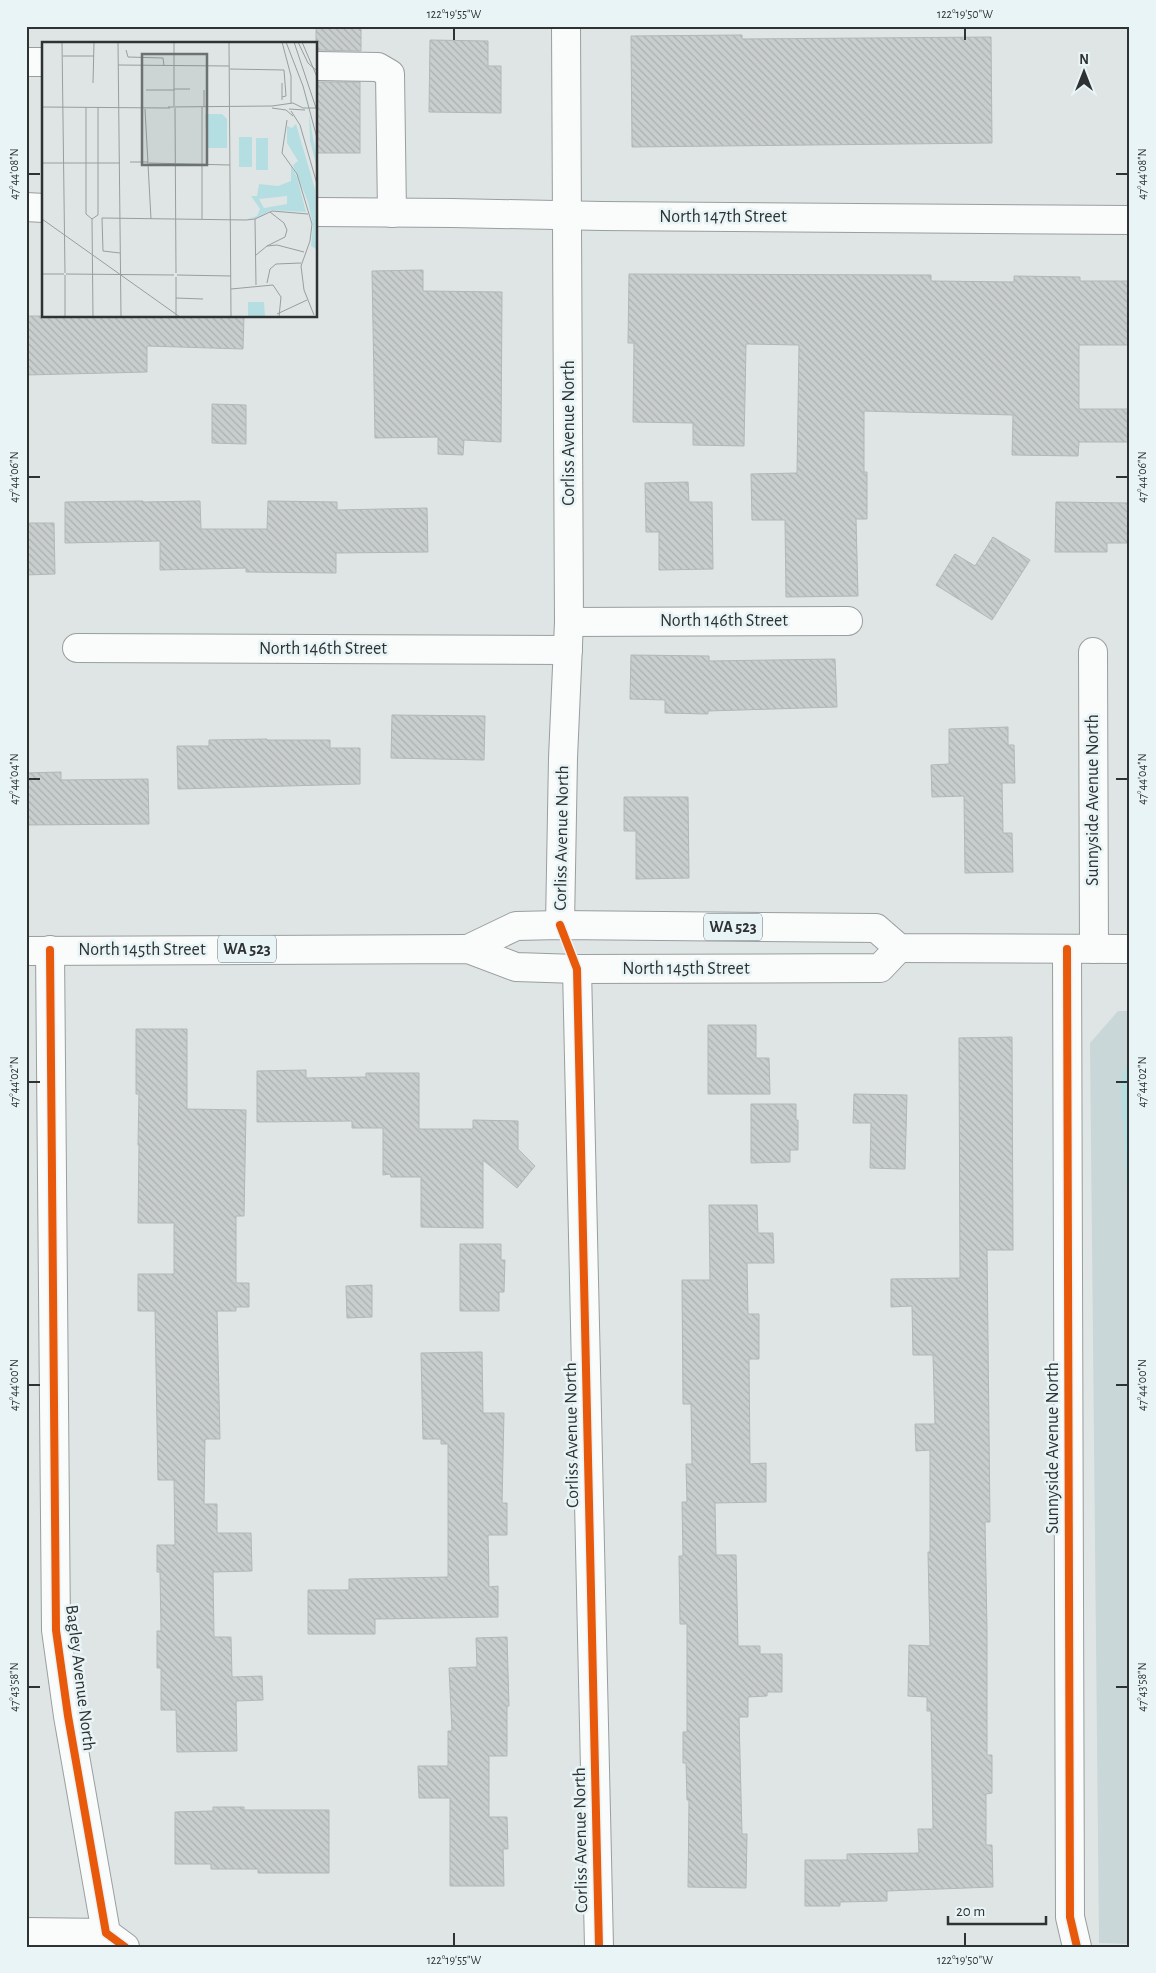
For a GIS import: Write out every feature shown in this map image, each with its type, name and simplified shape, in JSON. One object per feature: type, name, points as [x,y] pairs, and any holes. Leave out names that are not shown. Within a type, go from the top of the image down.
[{"type":"street","name":"Corliss Avenue North","points":[[560,925],[560,864],[569,622],[566,26]]},
{"type":"street","points":[[26,62],[42,62]]},
{"type":"street","points":[[318,66],[378,67],[390,74],[392,212]]},
{"type":"street","points":[[26,207],[42,208]]},
{"type":"street","name":"North 147th Street","points":[[318,212],[1130,220]]},
{"type":"street","name":"North 146th Street","points":[[569,622],[848,621]]},
{"type":"street","name":"North 146th Street","points":[[77,648],[568,650]]},
{"type":"street","name":"Sunnyside Avenue North","points":[[1093,652],[1094,949]]},
{"type":"street","name":"North 145th Street","points":[[38,950],[468,949],[516,967],[577,969],[880,968],[899,948],[876,928],[560,925],[516,926],[468,949]]},
{"type":"street","points":[[899,948],[1130,949]]},
{"type":"street","name":"Sunnyside Avenue North","points":[[1067,949],[1070,1917],[1077,1947]]},
{"type":"street","name":"Bagley Avenue North","points":[[38,950],[56,1630],[68,1716],[116,1940]]},
{"type":"street","name":"Corliss Avenue North","points":[[577,969],[599,1947]]},
{"type":"street","points":[[26,1932],[116,1940]]},
{"type":"shaded area","points":[[1118,1011],[1130,1011],[1130,1944],[1099,1943],[1090,1043]]},
{"type":"shaded area","points":[[1130,1065],[1130,1255],[1121,1084],[1124,1070]]},
{"type":"building","points":[[316,26],[361,26],[361,51],[318,50],[318,42],[316,42]]},
{"type":"building","points":[[742,35],[742,39],[991,37],[992,143],[632,147],[631,36]]},
{"type":"building","points":[[430,40],[488,41],[488,66],[501,66],[501,113],[429,112]]},
{"type":"building","points":[[318,82],[360,82],[360,153],[318,153]]},
{"type":"building","points":[[423,270],[423,291],[502,292],[501,442],[464,440],[463,455],[438,454],[438,437],[375,438],[372,271]]},
{"type":"building","points":[[629,274],[931,275],[931,281],[1014,282],[1014,276],[1080,277],[1080,281],[1130,281],[1130,345],[1079,345],[1079,409],[1130,409],[1130,442],[1079,442],[1078,456],[1012,455],[1013,415],[864,411],[864,472],[867,472],[867,519],[856,519],[858,596],[786,597],[785,520],[752,520],[751,474],[797,473],[799,345],[746,344],[744,446],[693,445],[693,423],[633,422],[634,343],[628,343]]},
{"type":"building","points":[[26,316],[42,316],[42,318],[244,318],[243,349],[147,346],[147,372],[26,375]]},
{"type":"building","points":[[212,404],[246,405],[246,444],[212,443]]},
{"type":"building","points":[[688,482],[689,502],[712,502],[713,569],[659,570],[659,532],[646,532],[645,483]]},
{"type":"building","points":[[200,501],[201,529],[267,529],[268,501],[337,502],[337,510],[427,508],[428,552],[336,553],[336,573],[246,572],[246,568],[160,570],[160,541],[65,543],[65,502]]},
{"type":"building","points":[[1056,502],[1130,503],[1130,543],[1107,543],[1107,552],[1055,552]]},
{"type":"building","points":[[26,523],[54,523],[55,574],[26,575]]},
{"type":"building","points":[[993,537],[1030,560],[992,620],[936,585],[955,554],[975,566]]},
{"type":"building","points":[[631,655],[709,656],[709,661],[835,659],[837,707],[708,711],[708,714],[665,713],[665,700],[630,699]]},
{"type":"building","points":[[392,715],[485,716],[484,760],[391,758]]},
{"type":"building","points":[[1008,727],[1008,745],[1014,745],[1015,783],[1002,783],[1003,833],[1012,833],[1013,872],[965,873],[964,796],[932,797],[931,765],[949,764],[949,729]]},
{"type":"building","points":[[209,740],[330,740],[330,748],[360,748],[360,784],[178,789],[177,746],[209,746]]},
{"type":"building","points":[[61,772],[61,780],[148,779],[149,824],[26,825],[26,773]]},
{"type":"building","points":[[624,797],[688,797],[689,878],[636,879],[636,831],[624,831]]},
{"type":"building","points":[[708,1025],[756,1025],[756,1058],[769,1058],[770,1094],[708,1094]]},
{"type":"building","points":[[136,1029],[187,1029],[187,1109],[246,1110],[244,1216],[236,1216],[236,1283],[249,1283],[249,1307],[236,1307],[236,1311],[217,1311],[220,1439],[205,1439],[204,1504],[217,1504],[217,1533],[251,1533],[252,1571],[213,1572],[214,1637],[231,1637],[232,1677],[262,1676],[263,1700],[236,1701],[237,1751],[177,1752],[176,1710],[161,1710],[161,1668],[157,1668],[157,1631],[161,1631],[160,1572],[157,1572],[157,1545],[175,1545],[174,1480],[158,1480],[155,1311],[138,1311],[138,1274],[174,1274],[174,1223],[138,1223],[139,1094],[136,1094]]},
{"type":"building","points":[[1012,1037],[1013,1250],[987,1250],[990,1522],[985,1522],[987,1755],[992,1755],[992,1793],[986,1794],[986,1845],[992,1845],[993,1887],[887,1891],[887,1901],[840,1902],[840,1906],[805,1906],[805,1860],[847,1860],[847,1854],[919,1853],[918,1829],[933,1829],[931,1711],[927,1711],[927,1697],[908,1696],[909,1645],[930,1646],[928,1552],[930,1552],[930,1450],[916,1451],[915,1424],[935,1424],[933,1355],[913,1355],[912,1306],[891,1307],[891,1279],[960,1278],[959,1038]]},
{"type":"building","points":[[306,1070],[306,1078],[366,1077],[366,1073],[419,1073],[419,1129],[473,1129],[473,1120],[518,1121],[518,1149],[535,1166],[517,1188],[483,1160],[483,1228],[421,1227],[421,1177],[391,1177],[390,1174],[383,1175],[383,1128],[352,1128],[352,1121],[257,1122],[257,1071]]},
{"type":"building","points":[[854,1094],[907,1095],[905,1169],[870,1168],[871,1123],[853,1123]]},
{"type":"building","points":[[751,1104],[796,1104],[798,1150],[790,1150],[790,1162],[751,1163]]},
{"type":"building","points":[[709,1205],[757,1205],[758,1233],[773,1233],[774,1263],[747,1263],[748,1314],[759,1314],[759,1359],[749,1359],[750,1464],[766,1463],[766,1502],[715,1503],[716,1555],[736,1555],[738,1646],[760,1646],[760,1654],[782,1654],[782,1692],[767,1692],[767,1696],[748,1697],[748,1717],[739,1717],[742,1834],[747,1834],[746,1888],[688,1887],[689,1800],[687,1800],[686,1763],[683,1763],[683,1732],[687,1732],[687,1624],[680,1624],[679,1556],[683,1556],[682,1502],[687,1502],[686,1464],[692,1464],[691,1404],[683,1404],[682,1280],[710,1280]]},
{"type":"building","points":[[460,1244],[501,1244],[501,1260],[505,1260],[504,1292],[499,1292],[499,1311],[460,1311]]},
{"type":"building","points":[[372,1285],[372,1317],[347,1318],[346,1286]]},
{"type":"building","points":[[482,1352],[483,1413],[504,1413],[502,1503],[507,1503],[507,1535],[488,1535],[489,1587],[498,1586],[498,1617],[375,1619],[375,1634],[308,1634],[308,1590],[349,1590],[349,1579],[448,1577],[448,1444],[441,1444],[441,1439],[423,1439],[421,1353]]},
{"type":"building","points":[[507,1637],[509,1706],[507,1706],[507,1756],[489,1756],[489,1817],[507,1817],[508,1849],[503,1849],[504,1886],[450,1886],[450,1798],[419,1798],[418,1766],[448,1766],[448,1731],[452,1731],[449,1668],[477,1667],[476,1638]]},
{"type":"building","points":[[213,1807],[244,1807],[244,1810],[329,1810],[329,1873],[258,1873],[258,1869],[211,1869],[211,1864],[175,1864],[175,1812],[213,1811]]},
{"type":"cycle path","points":[[560,925],[577,969],[599,1947]]},
{"type":"cycle path","points":[[1067,949],[1070,1917],[1077,1947]]},
{"type":"cycle path","points":[[50,950],[56,1630],[68,1716],[106,1933],[125,1947]]}]
